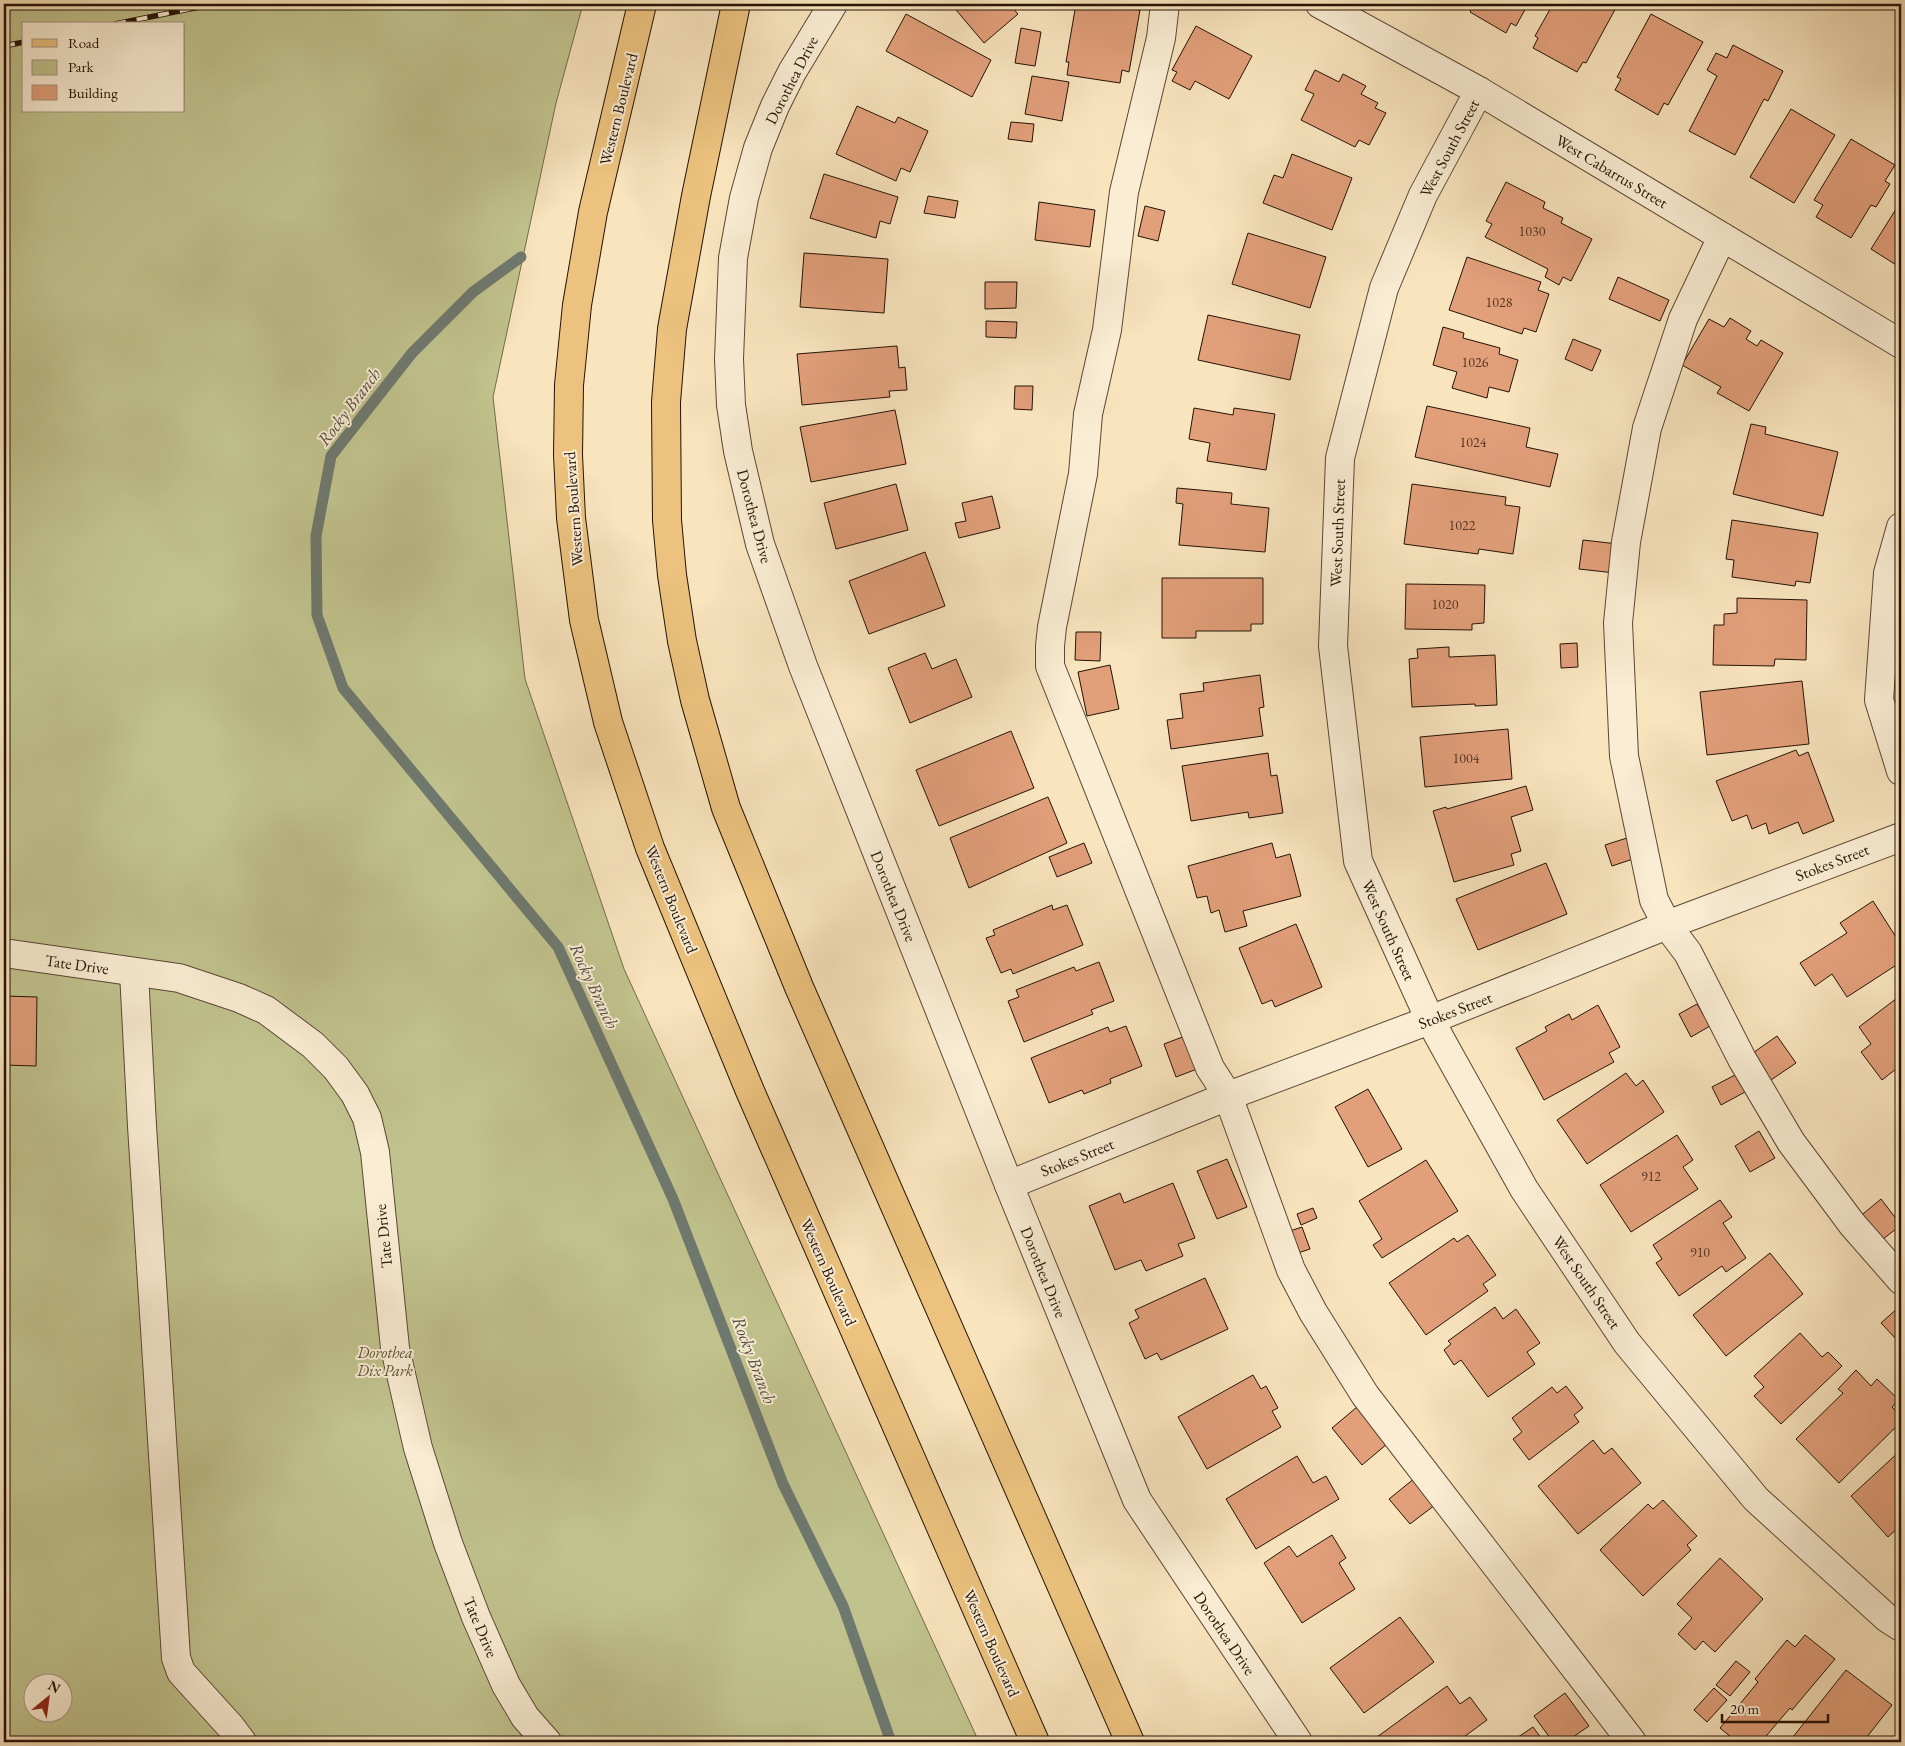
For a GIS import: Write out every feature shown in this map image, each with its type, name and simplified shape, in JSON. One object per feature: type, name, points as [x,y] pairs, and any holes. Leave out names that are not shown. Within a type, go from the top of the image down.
[{"type":"main road","name":"Western Boulevard","points":[[642,4],[593,212],[577,305],[570,385],[568,455],[571,518],[584,620],[608,722],[650,848],[750,1091],[1035,1742]]},
{"type":"main road","points":[[736,4],[696,196],[672,329],[666,402],[667,520],[672,575],[682,641],[698,709],[726,808],[733,826],[814,1022],[1130,1742]]},
{"type":"street","name":"Dorothea Drive","points":[[833,4],[774,106],[758,148],[744,198],[733,258],[729,359],[731,405],[738,451],[760,544],[803,666],[1136,1500],[1298,1742]]},
{"type":"street","points":[[1165,4],[1161,38],[1124,192],[1107,330],[1088,414],[1082,474],[1052,627],[1050,666],[1210,1068],[1228,1096],[1291,1270],[1313,1312],[1366,1395],[1632,1742]]},
{"type":"street","name":"West Cabarrus Street","points":[[1320,4],[1479,91],[1901,344]]},
{"type":"street","name":"West South Street","points":[[1479,91],[1424,196],[1384,288],[1340,458],[1333,646],[1358,861],[1430,1020],[1524,1188],[1627,1342],[1756,1499],[1896,1617]]},
{"type":"street","points":[[1722,237],[1703,272],[1683,319],[1647,428],[1626,542],[1618,623],[1624,756],[1654,900],[1667,925],[1688,953],[1742,1059],[1791,1142],[1852,1224],[1901,1280]]},
{"type":"street","points":[[1901,527],[1888,573],[1879,700],[1901,771]]},
{"type":"street","name":"Stokes Street","points":[[1009,1185],[1228,1096],[1430,1020],[1667,925],[1901,837]]},
{"type":"street","name":"Tate Drive","points":[[4,953],[179,978],[239,998],[266,1010],[313,1045],[336,1068],[355,1094],[367,1118],[375,1152],[395,1348],[418,1448],[448,1543],[476,1617],[506,1685],[525,1716],[547,1742]]},
{"type":"street","points":[[134,972],[176,1658],[181,1672],[242,1742]]},
{"type":"green space","name":"Dorothea Dix Park","points":[[4,4],[583,4],[556,103],[493,397],[525,679],[624,969],[979,1742],[4,1742]]},
{"type":"building","points":[[951,4],[1009,4],[1018,14],[984,43]]},
{"type":"building","points":[[1076,4],[1125,4],[1125,8],[1140,10],[1129,72],[1122,70],[1120,83],[1067,75],[1069,62],[1066,62]]},
{"type":"building","points":[[1474,4],[1528,4],[1516,26],[1511,23],[1506,33],[1470,12]]},
{"type":"building","points":[[1553,4],[1618,4],[1586,63],[1583,62],[1577,72],[1533,48],[1538,38],[1535,36]]},
{"type":"building","points":[[906,14],[991,60],[972,97],[886,51]]},
{"type":"building","points":[[1651,14],[1703,42],[1668,105],[1664,103],[1658,115],[1615,90],[1621,79],[1617,77]]},
{"type":"building","points":[[1196,26],[1252,56],[1229,99],[1195,81],[1190,90],[1172,81],[1177,72],[1172,70]]},
{"type":"building","points":[[1021,28],[1041,32],[1035,66],[1015,63]]},
{"type":"building","points":[[1733,45],[1783,71],[1768,101],[1764,99],[1735,155],[1689,131],[1717,76],[1707,70],[1716,53],[1727,58]]},
{"type":"building","points":[[1315,70],[1339,82],[1343,74],[1366,86],[1361,94],[1378,103],[1375,108],[1386,113],[1369,145],[1359,140],[1355,147],[1301,120],[1314,94],[1305,90]]},
{"type":"building","points":[[1032,76],[1069,82],[1062,121],[1025,114]]},
{"type":"building","points":[[857,106],[895,123],[898,117],[928,131],[910,172],[901,168],[896,181],[836,154]]},
{"type":"building","points":[[1791,109],[1835,135],[1794,203],[1750,177]]},
{"type":"building","points":[[1011,122],[1034,124],[1032,142],[1008,139]]},
{"type":"building","points":[[1851,139],[1895,165],[1885,181],[1890,184],[1876,207],[1871,205],[1851,238],[1816,217],[1823,205],[1814,200]]},
{"type":"building","points":[[1292,154],[1352,178],[1332,230],[1263,203],[1274,175],[1283,178]]},
{"type":"building","points":[[824,174],[898,197],[890,224],[880,221],[876,238],[810,218]]},
{"type":"building","points":[[1506,182],[1545,202],[1543,208],[1563,218],[1561,223],[1592,239],[1571,281],[1563,277],[1559,285],[1545,277],[1548,269],[1485,237],[1492,224],[1486,221]]},
{"type":"building","points":[[928,196],[958,201],[955,218],[924,213]]},
{"type":"building","points":[[1901,201],[1901,268],[1871,249]]},
{"type":"building","points":[[1039,202],[1095,210],[1090,247],[1035,240]]},
{"type":"building","points":[[1145,206],[1165,211],[1158,241],[1138,236]]},
{"type":"building","points":[[1248,233],[1326,257],[1310,308],[1232,284]]},
{"type":"building","points":[[804,253],[888,259],[884,313],[800,307]]},
{"type":"building","points":[[1467,257],[1541,282],[1538,290],[1549,294],[1536,332],[1524,328],[1522,334],[1449,310]]},
{"type":"building","points":[[1618,277],[1669,300],[1660,321],[1609,299]]},
{"type":"building","points":[[985,282],[1017,282],[1016,308],[985,309]]},
{"type":"building","points":[[1208,315],[1300,335],[1290,380],[1198,360]]},
{"type":"building","points":[[1730,318],[1751,331],[1746,339],[1757,346],[1761,340],[1783,353],[1749,411],[1717,393],[1721,387],[1682,365],[1709,319],[1724,327]]},
{"type":"building","points":[[986,321],[1017,322],[1016,338],[986,337]]},
{"type":"building","points":[[1443,327],[1464,333],[1463,338],[1500,348],[1499,354],[1518,360],[1509,392],[1489,387],[1487,398],[1452,388],[1457,372],[1433,365]]},
{"type":"building","points":[[1573,339],[1601,350],[1592,371],[1565,359]]},
{"type":"building","points":[[897,346],[899,368],[905,367],[907,390],[889,391],[890,397],[802,405],[797,354]]},
{"type":"building","points":[[1015,386],[1033,386],[1032,410],[1014,409]]},
{"type":"building","points":[[1427,406],[1530,428],[1526,447],[1558,454],[1550,487],[1415,457]]},
{"type":"building","points":[[1194,408],[1233,415],[1234,408],[1275,414],[1266,470],[1207,461],[1210,443],[1189,439]]},
{"type":"building","points":[[895,410],[906,464],[811,482],[800,427]]},
{"type":"building","points":[[1751,424],[1766,427],[1765,434],[1838,452],[1823,516],[1733,494]]},
{"type":"building","points":[[896,484],[908,530],[836,549],[824,503]]},
{"type":"building","points":[[1412,484],[1506,497],[1505,505],[1520,507],[1513,554],[1479,549],[1478,554],[1404,544]]},
{"type":"building","points":[[1177,488],[1232,493],[1231,504],[1269,508],[1265,552],[1179,545],[1183,504],[1176,503]]},
{"type":"building","points":[[992,496],[1000,528],[959,538],[955,523],[966,521],[962,503]]},
{"type":"building","points":[[1732,520],[1818,533],[1810,583],[1796,581],[1795,586],[1732,577],[1734,560],[1726,559]]},
{"type":"building","points":[[1583,540],[1618,544],[1615,573],[1579,569]]},
{"type":"building","points":[[925,552],[945,606],[869,634],[849,581]]},
{"type":"building","points":[[1162,578],[1263,578],[1263,624],[1251,624],[1251,631],[1196,631],[1196,638],[1162,638]]},
{"type":"building","points":[[1406,584],[1485,585],[1484,623],[1472,624],[1472,630],[1405,629]]},
{"type":"building","points":[[1737,598],[1807,600],[1806,660],[1775,659],[1774,666],[1713,665],[1714,625],[1724,625],[1724,614],[1737,613]]},
{"type":"building","points":[[1076,632],[1101,632],[1100,661],[1075,660]]},
{"type":"building","points":[[1577,643],[1578,667],[1561,668],[1560,644]]},
{"type":"building","points":[[1449,647],[1449,657],[1495,655],[1497,705],[1475,706],[1475,704],[1412,707],[1409,659],[1418,658],[1417,649]]},
{"type":"building","points":[[925,653],[932,669],[956,659],[972,697],[910,723],[888,668]]},
{"type":"building","points":[[1110,665],[1119,709],[1087,716],[1078,672]]},
{"type":"building","points":[[1260,675],[1264,707],[1259,708],[1263,736],[1171,749],[1167,720],[1183,718],[1180,694],[1204,691],[1203,683]]},
{"type":"building","points":[[1802,681],[1809,744],[1707,755],[1700,692]]},
{"type":"building","points":[[1508,729],[1512,779],[1425,787],[1420,737]]},
{"type":"building","points":[[1011,731],[1034,788],[939,826],[916,770]]},
{"type":"building","points":[[1796,750],[1799,756],[1808,752],[1834,821],[1803,834],[1798,822],[1769,834],[1766,823],[1752,829],[1747,815],[1732,821],[1716,781]]},
{"type":"building","points":[[1268,753],[1271,776],[1277,775],[1283,813],[1249,818],[1248,812],[1191,821],[1182,766]]},
{"type":"building","points":[[1526,786],[1533,810],[1511,817],[1521,851],[1511,854],[1514,865],[1454,882],[1433,811],[1446,807],[1447,809]]},
{"type":"building","points":[[1048,797],[1067,843],[969,888],[950,838]]},
{"type":"building","points":[[1630,837],[1636,858],[1612,866],[1605,845]]},
{"type":"building","points":[[1084,843],[1092,863],[1057,877],[1049,857]]},
{"type":"building","points":[[1272,843],[1276,858],[1290,854],[1301,896],[1243,911],[1247,926],[1225,932],[1219,910],[1211,913],[1207,896],[1197,898],[1188,866]]},
{"type":"building","points":[[1546,863],[1567,914],[1478,950],[1456,899]]},
{"type":"building","points":[[1873,901],[1901,945],[1901,962],[1847,997],[1832,974],[1815,986],[1800,963],[1847,933],[1840,923]]},
{"type":"building","points":[[1052,905],[1053,910],[1067,905],[1083,945],[1013,974],[1011,969],[1001,973],[986,938],[995,935],[993,930]]},
{"type":"building","points":[[1296,924],[1322,987],[1275,1007],[1272,1000],[1262,1004],[1239,948]]},
{"type":"building","points":[[1099,962],[1114,1001],[1091,1010],[1093,1014],[1024,1042],[1008,1001],[1019,997],[1016,990],[1074,967],[1076,971]]},
{"type":"building","points":[[1901,995],[1901,1065],[1882,1080],[1861,1052],[1871,1044],[1859,1027]]},
{"type":"building","points":[[4,996],[37,997],[36,1066],[4,1065]]},
{"type":"building","points":[[1697,1004],[1710,1026],[1691,1037],[1679,1014]]},
{"type":"building","points":[[1598,1005],[1620,1047],[1609,1053],[1614,1062],[1544,1100],[1516,1048],[1547,1031],[1545,1027],[1569,1014],[1572,1020]]},
{"type":"building","points":[[1126,1026],[1142,1066],[1110,1079],[1111,1083],[1084,1094],[1082,1090],[1049,1103],[1031,1058],[1108,1027],[1110,1032]]},
{"type":"building","points":[[1185,1036],[1197,1069],[1176,1077],[1164,1044]]},
{"type":"building","points":[[1777,1036],[1796,1063],[1768,1082],[1750,1055]]},
{"type":"building","points":[[1626,1073],[1636,1086],[1643,1080],[1664,1112],[1587,1164],[1557,1120]]},
{"type":"building","points":[[1735,1075],[1745,1092],[1721,1105],[1712,1087]]},
{"type":"building","points":[[1368,1089],[1402,1149],[1368,1167],[1335,1107]]},
{"type":"building","points":[[1759,1131],[1775,1158],[1750,1172],[1735,1146]]},
{"type":"building","points":[[1677,1135],[1693,1160],[1683,1167],[1698,1189],[1631,1232],[1600,1185]]},
{"type":"building","points":[[1227,1159],[1247,1207],[1217,1219],[1197,1171]]},
{"type":"building","points":[[1426,1160],[1458,1211],[1382,1258],[1373,1245],[1382,1239],[1359,1201]]},
{"type":"building","points":[[1173,1183],[1195,1238],[1178,1244],[1183,1256],[1146,1271],[1141,1260],[1115,1270],[1089,1206],[1120,1193],[1124,1203]]},
{"type":"building","points":[[1881,1199],[1901,1225],[1878,1243],[1858,1218]]},
{"type":"building","points":[[1720,1200],[1732,1217],[1723,1223],[1746,1258],[1726,1272],[1722,1266],[1679,1296],[1656,1263],[1662,1259],[1653,1245]]},
{"type":"building","points":[[1313,1208],[1317,1218],[1301,1225],[1297,1214]]},
{"type":"building","points":[[1302,1227],[1310,1249],[1298,1253],[1290,1231]]},
{"type":"building","points":[[1468,1235],[1496,1275],[1483,1284],[1488,1291],[1426,1335],[1389,1283],[1454,1238],[1457,1242]]},
{"type":"building","points":[[1770,1253],[1803,1294],[1726,1356],[1693,1315]]},
{"type":"building","points":[[1205,1278],[1228,1329],[1161,1360],[1157,1353],[1145,1359],[1129,1323],[1139,1318],[1135,1310]]},
{"type":"building","points":[[1495,1307],[1503,1319],[1516,1309],[1540,1343],[1527,1352],[1535,1364],[1488,1397],[1461,1360],[1454,1365],[1444,1350],[1451,1344],[1448,1341]]},
{"type":"building","points":[[1899,1307],[1901,1310],[1901,1334],[1896,1339],[1881,1323]]},
{"type":"building","points":[[1800,1333],[1822,1357],[1828,1352],[1842,1366],[1781,1424],[1754,1396],[1764,1387],[1754,1376]]},
{"type":"building","points":[[1856,1370],[1871,1386],[1877,1379],[1899,1400],[1892,1407],[1901,1416],[1901,1422],[1839,1483],[1796,1439],[1843,1393],[1838,1389]]},
{"type":"building","points":[[1253,1375],[1261,1389],[1266,1386],[1278,1408],[1272,1411],[1281,1427],[1207,1469],[1178,1417]]},
{"type":"building","points":[[1566,1386],[1583,1408],[1574,1415],[1579,1422],[1529,1460],[1513,1439],[1522,1432],[1512,1418],[1552,1387],[1557,1393]]},
{"type":"building","points":[[1357,1407],[1387,1444],[1362,1465],[1332,1428]]},
{"type":"building","points":[[1593,1440],[1604,1454],[1612,1448],[1641,1483],[1578,1534],[1538,1486]]},
{"type":"building","points":[[1901,1450],[1901,1525],[1888,1537],[1851,1496]]},
{"type":"building","points":[[1297,1456],[1313,1483],[1326,1476],[1339,1499],[1256,1549],[1226,1499]]},
{"type":"building","points":[[1415,1478],[1435,1505],[1410,1524],[1389,1499]]},
{"type":"building","points":[[1663,1500],[1697,1536],[1687,1545],[1691,1550],[1643,1596],[1600,1550],[1648,1504],[1653,1509]]},
{"type":"building","points":[[1332,1535],[1346,1558],[1339,1563],[1355,1589],[1302,1623],[1264,1563],[1289,1546],[1297,1557]]},
{"type":"building","points":[[1720,1558],[1763,1599],[1715,1652],[1703,1641],[1695,1650],[1678,1634],[1692,1618],[1677,1604]]},
{"type":"building","points":[[1400,1617],[1434,1662],[1364,1713],[1330,1668]]},
{"type":"building","points":[[1805,1635],[1835,1659],[1792,1710],[1790,1708],[1761,1742],[1737,1742],[1720,1728],[1758,1682],[1755,1679],[1787,1640],[1795,1647]]},
{"type":"building","points":[[1736,1661],[1750,1672],[1730,1696],[1716,1685]]},
{"type":"building","points":[[1846,1670],[1892,1705],[1863,1742],[1789,1742]]},
{"type":"building","points":[[1447,1686],[1460,1704],[1470,1697],[1487,1720],[1457,1742],[1381,1742],[1377,1737]]},
{"type":"building","points":[[1714,1688],[1727,1700],[1707,1722],[1694,1710]]},
{"type":"building","points":[[1565,1693],[1589,1726],[1566,1742],[1553,1742],[1534,1716]]},
{"type":"building","points":[[1533,1727],[1544,1742],[1511,1742]]},
{"type":"waterway","name":"Rocky Branch","points":[[521,257],[473,292],[412,353],[331,456],[316,536],[317,615],[343,688],[558,947],[673,1199],[783,1484],[843,1606],[891,1742]]},
{"type":"railway","points":[[125,22],[214,4]]},
{"type":"railway","points":[[4,46],[22,42]]}]
